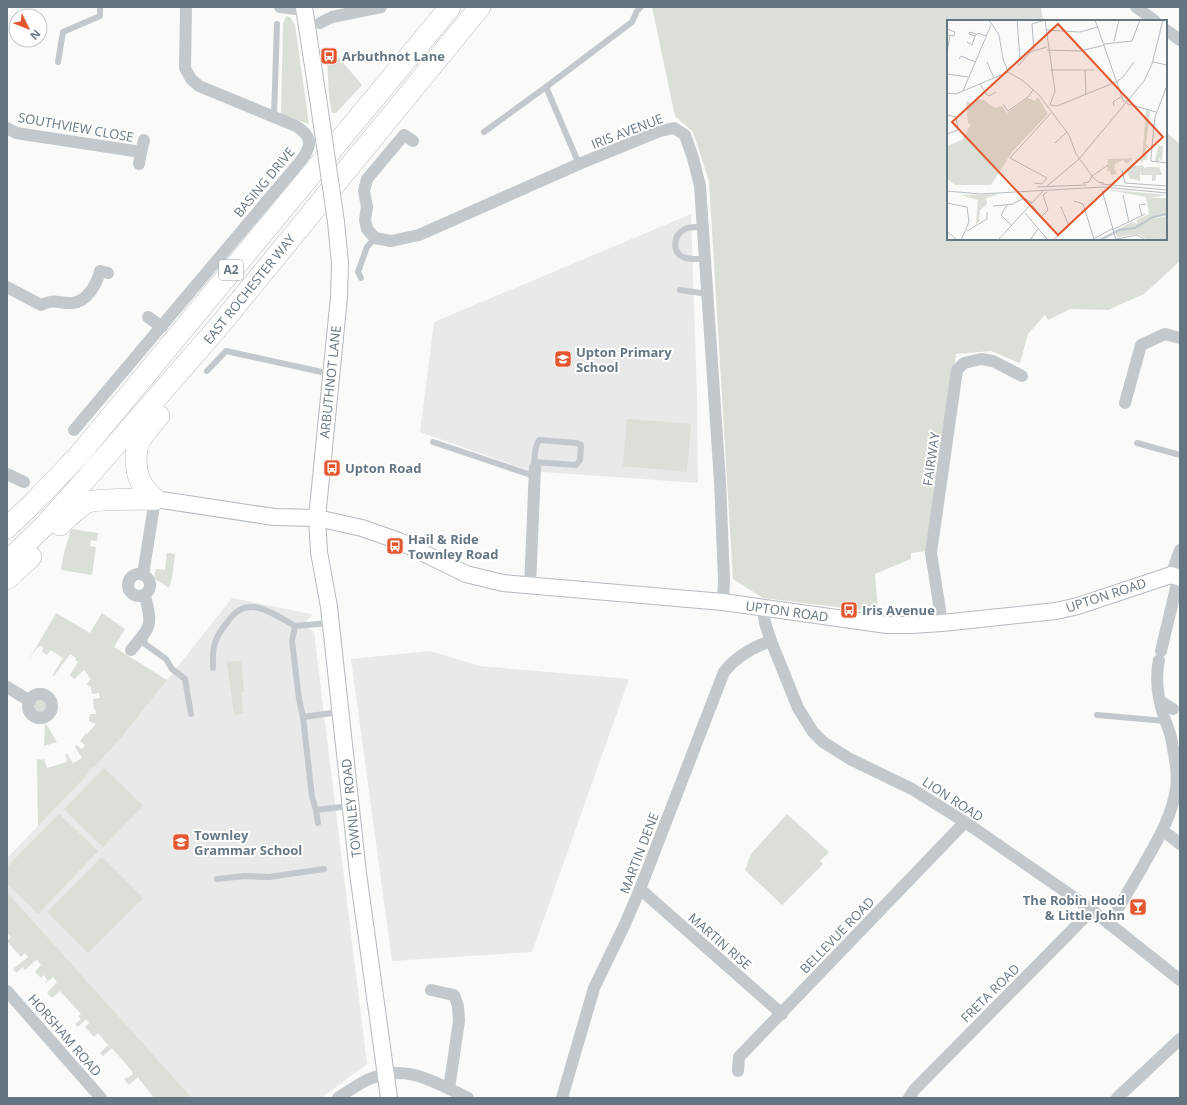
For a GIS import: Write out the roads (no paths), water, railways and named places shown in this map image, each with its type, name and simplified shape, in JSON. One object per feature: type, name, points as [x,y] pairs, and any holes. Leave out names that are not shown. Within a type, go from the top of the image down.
[{"type":"highway","name":"EAST ROCHESTER WAY","points":[[7,528],[34,502],[79,454],[450,7]]},
{"type":"highway","name":"EAST ROCHESTER WAY","points":[[7,562],[45,525],[220,325],[480,7]]},
{"type":"highway","name":"A2","points":[[155,499],[144,488],[140,480],[137,464],[137,451],[140,440],[202,362],[220,325]]},
{"type":"highway","points":[[7,579],[74,510],[88,502],[101,500],[155,499]]},
{"type":"street","name":"BASING DRIVE","points":[[74,430],[307,153],[310,146],[309,138],[303,130],[274,116],[199,86],[191,79],[184,68],[186,7]]},
{"type":"street","points":[[280,7],[304,9]]},
{"type":"street","points":[[320,23],[332,17],[381,7]]},
{"type":"street","points":[[1136,7],[1153,20]]},
{"type":"street","name":"ARBUTHNOT LANE","points":[[304,9],[336,222],[340,263],[339,297],[317,518]]},
{"type":"street","points":[[1167,31],[1180,40]]},
{"type":"street","name":"SOUTHVIEW CLOSE","points":[[7,128],[16,133],[140,158],[144,140]]},
{"type":"street","name":"IRIS AVENUE","points":[[375,238],[391,241],[419,235],[578,164],[660,131],[674,128],[685,135],[700,186],[720,481],[724,580],[723,602]]},
{"type":"street","points":[[375,238],[367,229],[365,220],[367,207],[364,191],[367,179],[404,135],[413,141]]},
{"type":"street","points":[[7,287],[41,305],[49,301],[73,303],[83,299],[90,292],[98,280],[100,271]]},
{"type":"street","points":[[148,317],[162,327]]},
{"type":"street","points":[[1125,403],[1141,345],[1165,334],[1180,338]]},
{"type":"street","name":"FAIRWAY","points":[[942,623],[931,553],[957,370],[964,363],[981,359],[993,361],[1022,376]]},
{"type":"street","points":[[530,587],[534,469]]},
{"type":"street","points":[[7,474],[24,482]]},
{"type":"street","points":[[143,575],[155,499]]},
{"type":"street","name":"UPTON ROAD","points":[[155,499],[274,517],[317,518],[362,528],[399,541],[466,574],[503,584],[723,602],[887,625],[942,623],[1056,611],[1176,577]]},
{"type":"street","name":"TOWNLEY ROAD","points":[[317,518],[319,552],[331,623],[358,873],[389,1098]]},
{"type":"street","points":[[1109,924],[1163,832],[1170,814],[1176,786],[1176,767],[1172,739],[1165,721],[1157,682],[1160,656],[1177,584],[1176,577],[1180,550]]},
{"type":"street","points":[[143,575],[147,578],[150,584],[150,589],[145,596],[134,595],[129,590],[128,584],[133,576],[143,575]]},
{"type":"street","points":[[131,650],[150,626],[150,615],[145,596]]},
{"type":"street","name":"LION ROAD","points":[[763,608],[765,623],[771,641],[798,708],[813,732],[824,742],[850,759],[912,789],[965,822],[1092,910],[1180,980]]},
{"type":"street","name":"MARTIN DENE","points":[[562,1098],[594,988],[640,889],[724,672],[730,664],[755,647],[771,641]]},
{"type":"street","points":[[7,687],[30,700]]},
{"type":"street","points":[[1160,701],[1173,709]]},
{"type":"street","name":"BELLEVUE ROAD","points":[[738,1071],[739,1057],[965,822]]},
{"type":"street","points":[[1163,832],[1180,844]]},
{"type":"street","name":"MARTIN RISE","points":[[640,889],[782,1014]]},
{"type":"street","name":"FRETA ROAD","points":[[909,1098],[914,1090],[1092,910]]},
{"type":"street","points":[[431,990],[454,995],[458,1006],[459,1021],[449,1089]]},
{"type":"street","name":"HORSHAM ROAD","points":[[7,991],[101,1098]]},
{"type":"street","points":[[1118,1098],[1180,1039]]},
{"type":"street","points":[[338,1098],[366,1080],[386,1074],[404,1073],[416,1074],[468,1098]]},
{"type":"lane","points":[[58,62],[63,32],[100,16],[100,7]]},
{"type":"lane","points":[[484,132],[632,22],[637,11],[641,7]]},
{"type":"lane","points":[[274,116],[277,24]]},
{"type":"lane","points":[[546,87],[578,164]]},
{"type":"lane","points":[[703,227],[689,226],[684,229],[677,237],[675,244],[678,253],[684,257],[705,259]]},
{"type":"lane","points":[[361,278],[358,272],[367,247],[375,238]]},
{"type":"lane","points":[[680,290],[708,294]]},
{"type":"lane","points":[[207,371],[226,351],[331,374]]},
{"type":"lane","points":[[433,442],[534,469],[576,465],[580,460],[581,445],[577,443],[539,440],[536,444],[534,469]]},
{"type":"lane","points":[[1137,443],[1180,455]]},
{"type":"lane","points":[[213,668],[215,642],[228,621],[238,610],[246,607],[261,608],[295,626],[331,623]]},
{"type":"lane","points":[[295,626],[292,641],[299,699],[303,717],[312,797],[318,824]]},
{"type":"lane","points":[[144,634],[145,644],[166,659],[172,669],[185,679],[191,714]]},
{"type":"lane","points":[[303,717],[341,712]]},
{"type":"lane","points":[[1097,715],[1165,721]]},
{"type":"lane","points":[[316,810],[351,806]]},
{"type":"lane","points":[[217,879],[245,876],[268,877],[324,869]]},
{"type":"place","name":"Arbuthnot Lane","points":[[329,56]]},
{"type":"place","name":"Upton Primary School","points":[[563,359]]},
{"type":"place","name":"Upton Road","points":[[332,468]]},
{"type":"place","name":"Hail & Ride Townley Road","points":[[395,546]]},
{"type":"place","name":"Iris Avenue","points":[[849,610]]},
{"type":"place","name":"Townley Grammar School","points":[[181,842]]},
{"type":"place","name":"The Robin Hood & Little John","points":[[1138,907]]}]
